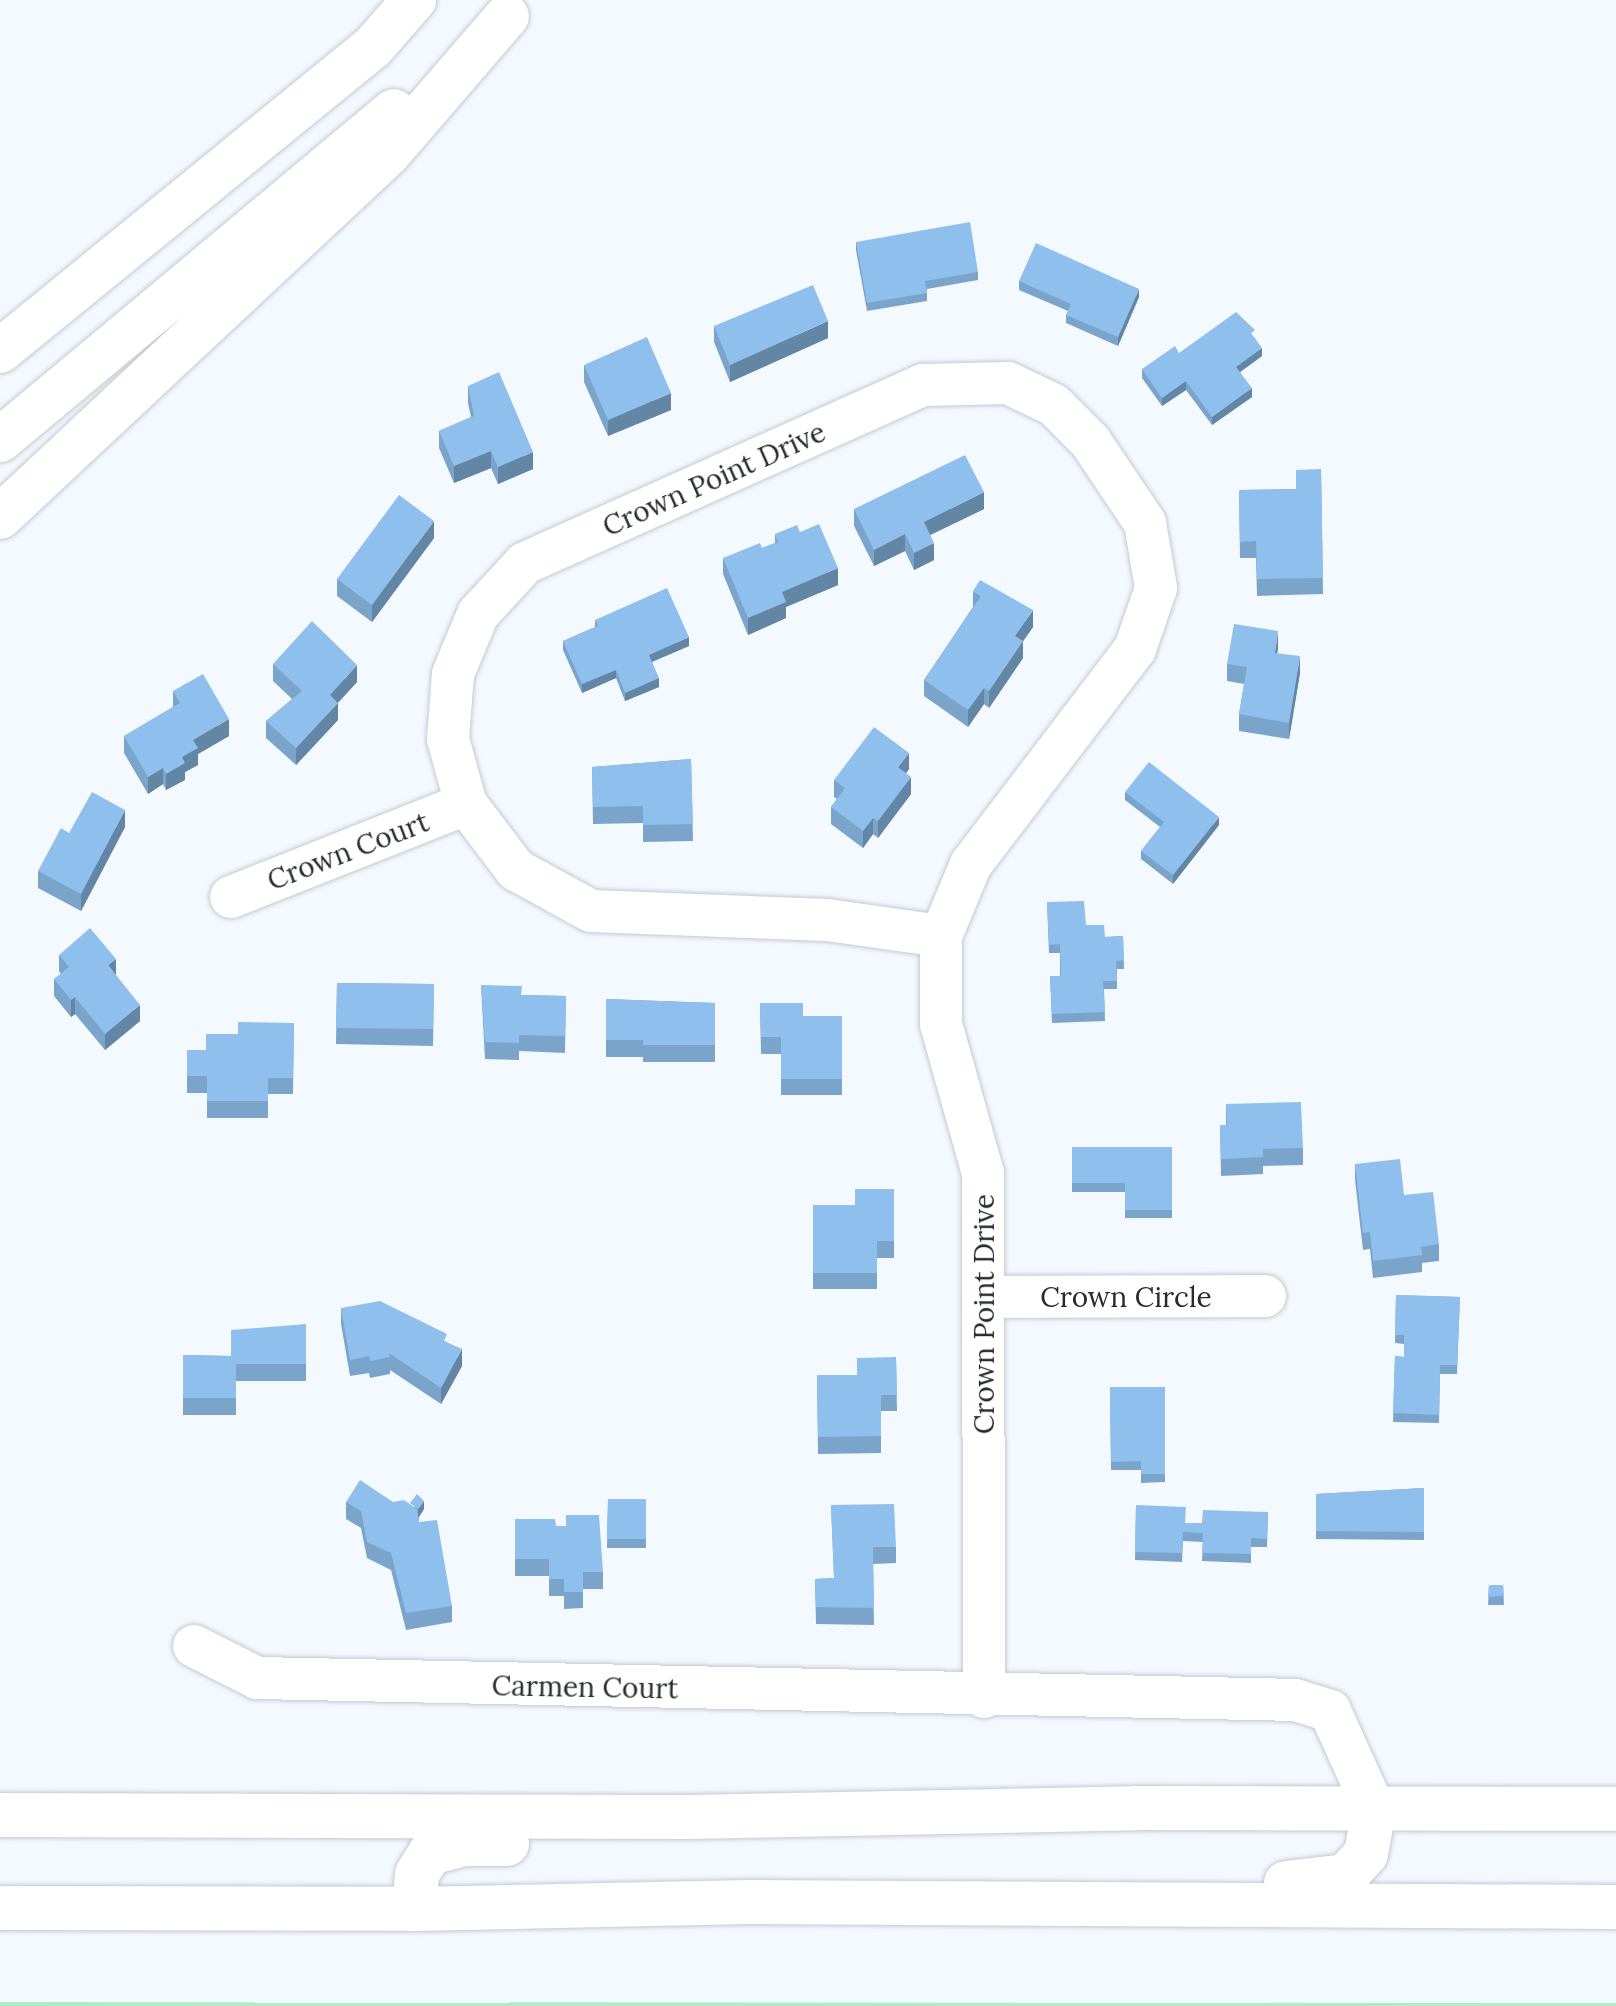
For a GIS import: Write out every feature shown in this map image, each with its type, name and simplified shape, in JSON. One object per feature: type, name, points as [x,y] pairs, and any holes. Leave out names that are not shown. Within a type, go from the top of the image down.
[{"type":"highway","points":[[0,351],[372,48],[414,0]]},
{"type":"highway","points":[[0,440],[515,8]]},
{"type":"highway","points":[[0,517],[388,154],[515,8]]},
{"type":"highway","points":[[414,1909],[423,1861],[443,1847],[463,1844],[871,1838],[1136,1808]]},
{"type":"highway","points":[[0,1815],[686,1817],[1136,1808],[1616,1809]]},
{"type":"highway","points":[[748,1902],[945,1886],[1330,1882],[1346,1876],[1366,1854],[1374,1809]]},
{"type":"highway","points":[[0,1908],[414,1909],[748,1902],[1616,1907]]},
{"type":"street","name":"Crown Point Drive","points":[[941,936],[827,920],[591,911],[516,870],[466,804],[448,739],[453,674],[478,614],[525,563],[923,385],[1008,383],[1054,405],[1090,441],[1145,523],[1156,588],[1135,649],[971,864],[941,936],[941,1024],[983,1173],[986,1297],[984,1697]]},
{"type":"street","name":"Crown Court","points":[[231,897],[466,804]]},
{"type":"street","name":"Crown Circle","points":[[986,1297],[1265,1296]]},
{"type":"street","name":"Carmen Court","points":[[194,1646],[257,1678],[984,1697],[1295,1700],[1330,1711],[1374,1809]]},
{"type":"green space","points":[[0,2002],[1616,2003],[1616,2006],[0,2006]]},
{"type":"building","points":[[970,222],[978,272],[925,281],[927,293],[867,303],[856,242]]},
{"type":"building","points":[[1036,243],[1139,289],[1118,337],[1066,315],[1071,304],[1019,281]]},
{"type":"building","points":[[813,285],[828,321],[730,365],[714,326]]},
{"type":"building","points":[[1236,312],[1255,330],[1251,333],[1262,348],[1236,367],[1252,388],[1212,417],[1186,381],[1162,398],[1142,369],[1175,346],[1179,353]]},
{"type":"building","points":[[647,337],[671,393],[608,420],[584,365]]},
{"type":"building","points":[[499,372],[533,452],[498,467],[491,451],[454,466],[439,431],[474,416],[468,386]]},
{"type":"building","points":[[965,455],[984,492],[924,522],[934,543],[914,553],[905,534],[874,550],[854,509]]},
{"type":"building","points":[[1321,469],[1323,578],[1257,579],[1256,541],[1240,542],[1239,490],[1296,489],[1296,470]]},
{"type":"building","points":[[399,495],[434,521],[372,605],[337,579]]},
{"type":"building","points":[[819,524],[838,568],[782,592],[786,602],[748,618],[723,558],[760,543],[762,548],[778,542],[775,534],[797,525],[800,532]]},
{"type":"building","points":[[980,580],[1033,610],[1015,636],[1023,641],[989,691],[984,688],[968,710],[924,680],[981,596],[973,591]]},
{"type":"building","points":[[667,588],[689,637],[649,655],[659,678],[625,693],[616,670],[582,684],[563,641],[598,626],[595,620]]},
{"type":"building","points":[[312,621],[357,665],[330,695],[338,703],[296,748],[266,721],[302,691],[273,664]]},
{"type":"building","points":[[1234,624],[1278,631],[1275,653],[1300,656],[1289,723],[1239,714],[1247,667],[1227,664]]},
{"type":"building","points":[[203,674],[229,719],[193,740],[198,748],[182,757],[185,763],[166,774],[163,768],[148,777],[124,736],[180,703],[173,691]]},
{"type":"building","points":[[874,727],[909,753],[898,767],[911,777],[878,821],[873,818],[863,831],[831,807],[845,788],[834,780]]},
{"type":"building","points":[[691,759],[693,824],[643,825],[643,806],[593,807],[592,767]]},
{"type":"building","points":[[1149,762],[1219,817],[1173,875],[1141,851],[1164,822],[1125,792]]},
{"type":"building","points":[[92,792],[125,810],[81,894],[38,871],[61,828],[69,833]]},
{"type":"building","points":[[1084,901],[1086,925],[1104,925],[1105,937],[1123,936],[1124,960],[1116,961],[1117,981],[1103,981],[1105,1012],[1052,1014],[1050,976],[1061,976],[1060,944],[1049,945],[1047,902]]},
{"type":"building","points":[[90,928],[116,959],[108,965],[140,1005],[105,1034],[75,997],[71,1000],[54,979],[69,967],[59,955]]},
{"type":"building","points":[[337,983],[434,984],[433,1029],[336,1028]]},
{"type":"building","points":[[481,985],[522,986],[521,995],[566,996],[565,1036],[519,1035],[519,1043],[485,1042]]},
{"type":"building","points":[[606,999],[715,1003],[715,1045],[643,1045],[643,1040],[606,1040]]},
{"type":"building","points":[[760,1003],[803,1003],[803,1016],[842,1016],[842,1079],[781,1079],[781,1037],[761,1037]]},
{"type":"building","points":[[238,1022],[294,1023],[293,1078],[268,1078],[268,1101],[207,1101],[207,1076],[187,1076],[187,1050],[206,1050],[206,1034],[238,1034]]},
{"type":"building","points":[[1301,1102],[1303,1148],[1263,1149],[1263,1157],[1221,1159],[1220,1125],[1227,1125],[1226,1104]]},
{"type":"building","points":[[1072,1147],[1172,1147],[1172,1210],[1125,1210],[1125,1183],[1072,1183]]},
{"type":"building","points":[[1400,1159],[1404,1195],[1433,1192],[1439,1244],[1421,1247],[1422,1255],[1373,1261],[1370,1232],[1363,1233],[1355,1164]]},
{"type":"building","points":[[855,1189],[894,1189],[894,1241],[877,1241],[877,1273],[813,1273],[813,1205],[855,1205]]},
{"type":"building","points":[[1396,1295],[1460,1297],[1457,1365],[1440,1365],[1439,1415],[1393,1413],[1395,1356],[1404,1357],[1404,1335],[1395,1335]]},
{"type":"building","points":[[380,1301],[447,1334],[444,1341],[462,1349],[441,1388],[389,1353],[390,1357],[370,1361],[369,1356],[350,1360],[341,1308]]},
{"type":"building","points":[[306,1324],[306,1364],[236,1364],[236,1398],[183,1398],[183,1355],[231,1356],[231,1330]]},
{"type":"building","points":[[896,1357],[897,1395],[881,1395],[881,1436],[818,1437],[817,1375],[857,1375],[857,1358]]},
{"type":"building","points":[[1110,1387],[1165,1387],[1165,1474],[1141,1474],[1141,1461],[1111,1462]]},
{"type":"building","points":[[360,1480],[393,1502],[404,1500],[417,1509],[419,1522],[437,1520],[452,1606],[406,1613],[391,1553],[367,1542],[361,1511],[346,1502]]},
{"type":"building","points":[[1424,1488],[1424,1532],[1316,1531],[1316,1494]]},
{"type":"building","points":[[417,1494],[424,1501],[418,1509],[410,1503]]},
{"type":"building","points":[[608,1499],[646,1499],[646,1539],[607,1539]]},
{"type":"building","points":[[894,1504],[896,1547],[873,1547],[874,1608],[816,1607],[815,1579],[834,1578],[831,1505]]},
{"type":"building","points":[[1136,1505],[1186,1507],[1185,1523],[1202,1523],[1203,1510],[1268,1512],[1267,1539],[1251,1538],[1251,1554],[1202,1553],[1203,1533],[1183,1532],[1182,1553],[1135,1552]]},
{"type":"building","points":[[566,1515],[599,1515],[603,1572],[583,1572],[583,1592],[564,1592],[564,1579],[549,1579],[549,1559],[515,1559],[515,1519],[555,1519],[556,1526],[566,1526]]},
{"type":"building","points":[[1489,1585],[1503,1585],[1504,1596],[1488,1597]]}]
